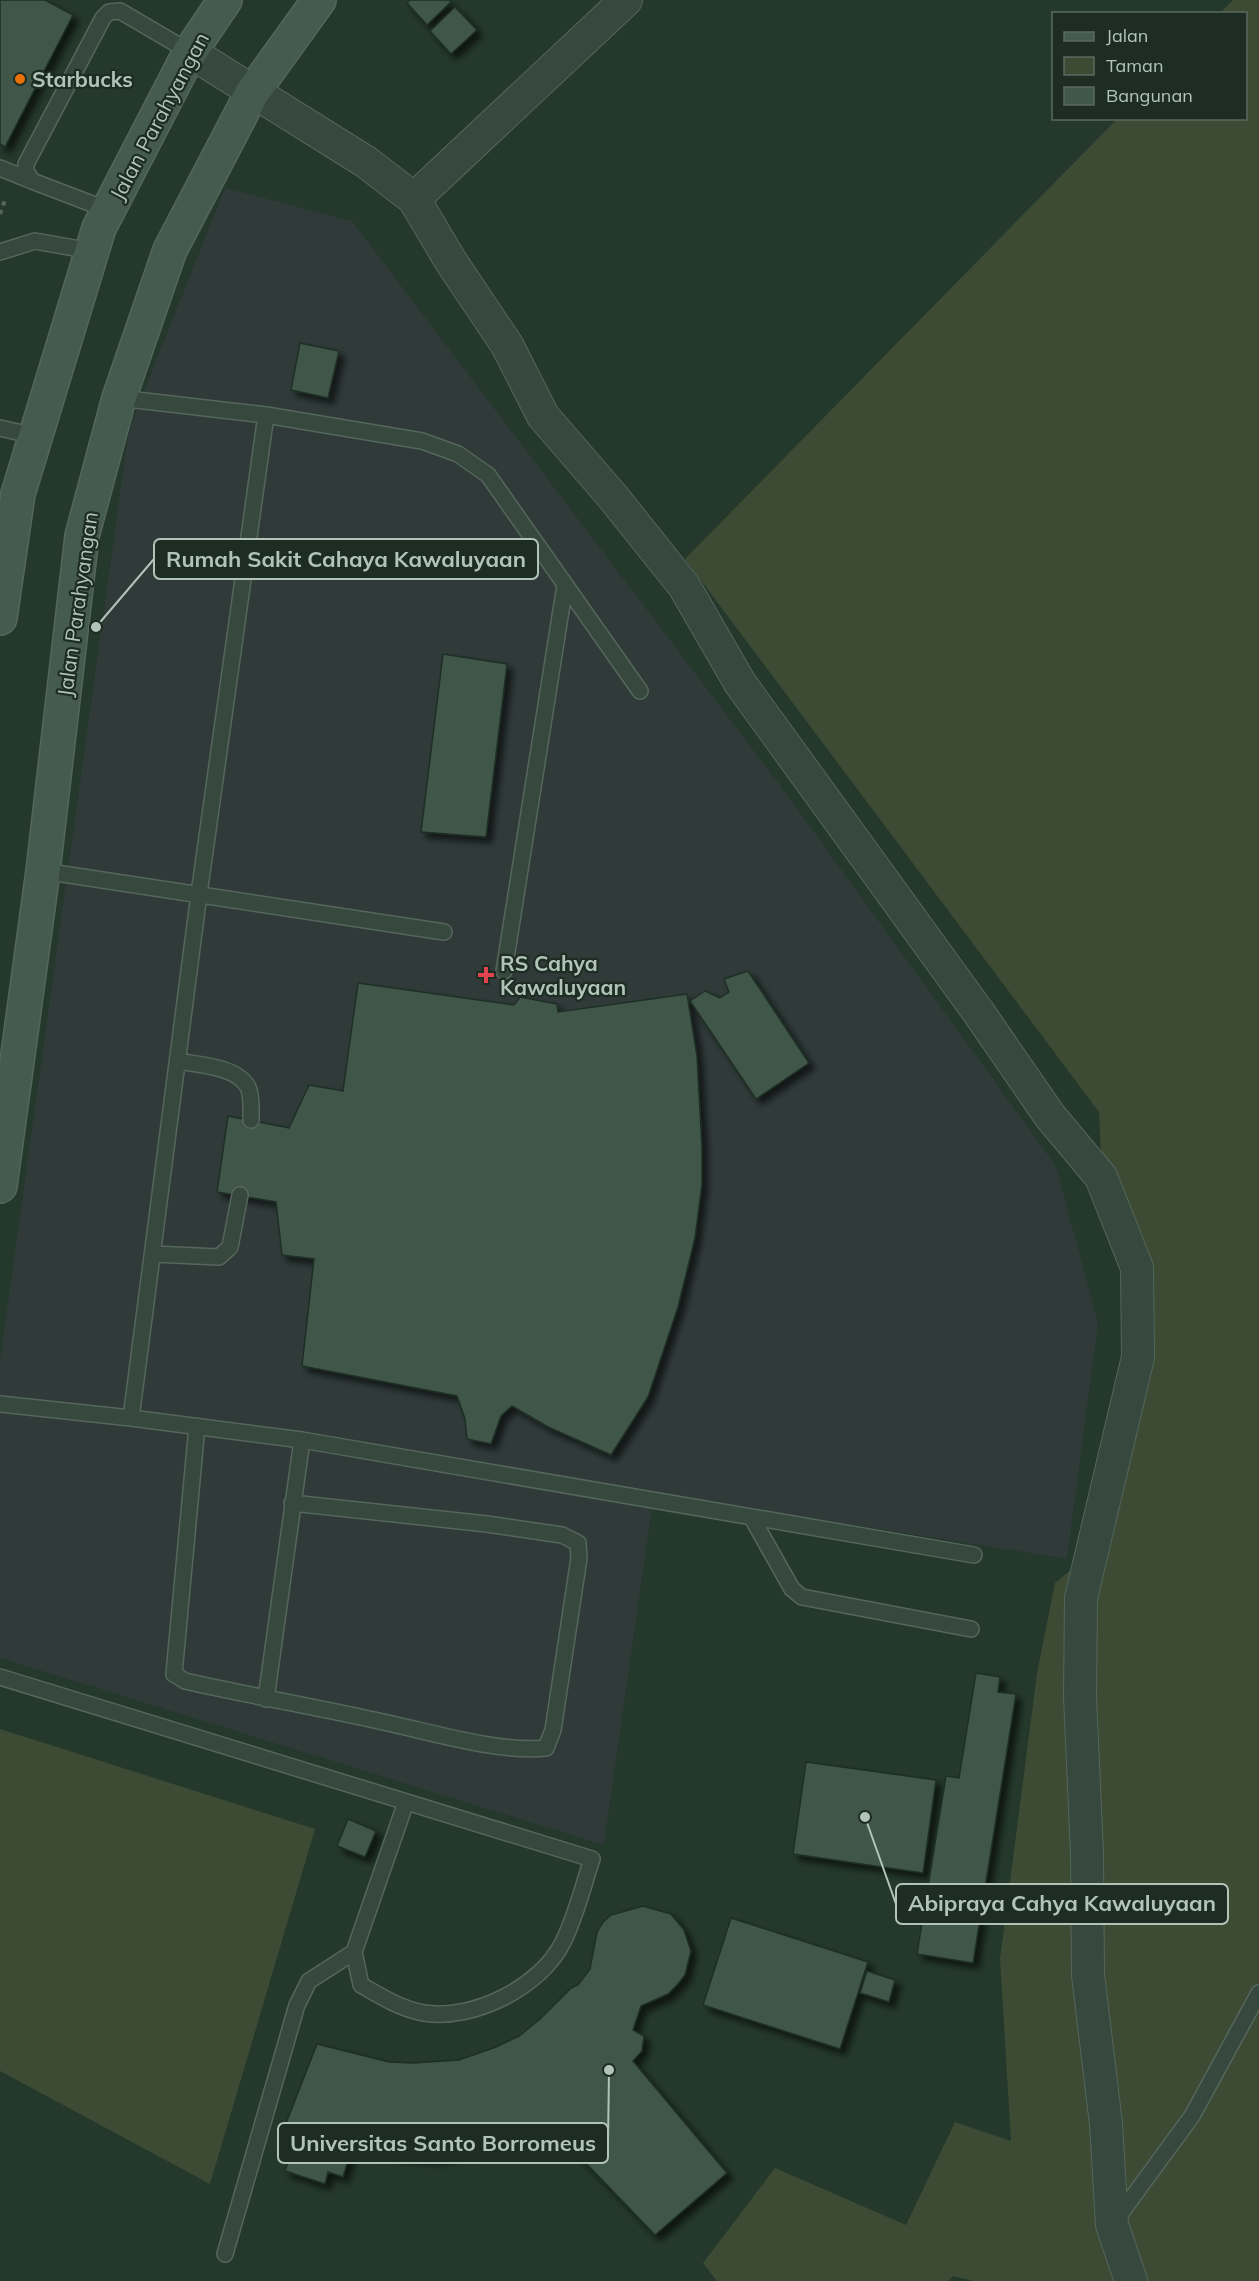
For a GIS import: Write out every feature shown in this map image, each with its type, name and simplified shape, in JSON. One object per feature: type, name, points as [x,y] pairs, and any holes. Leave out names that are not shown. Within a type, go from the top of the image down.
[{"type":"main road","name":"Jalan Parahyangan","points":[[0,618],[9,494],[35,436],[99,228],[190,52],[225,0]]},
{"type":"main road","name":"Jalan Parahyangan","points":[[0,1186],[43,871],[82,536],[119,398],[170,250],[252,93],[319,0]]},
{"type":"street","points":[[414,199],[626,0]]},
{"type":"street","points":[[190,52],[252,93],[366,162],[414,199],[450,260],[507,345],[543,416],[614,497],[684,586],[740,683],[979,1013],[1050,1116],[1101,1177],[1137,1268],[1138,1357],[1081,1598],[1080,1697],[1087,1853],[1088,1976],[1106,2124],[1112,2225],[1131,2281]]},
{"type":"lane","points":[[99,0],[190,52]]},
{"type":"lane","points":[[32,181],[26,171],[26,164],[103,18],[109,12],[120,11]]},
{"type":"lane","points":[[0,168],[108,210]]},
{"type":"lane","points":[[0,252],[35,241],[92,251]]},
{"type":"lane","points":[[119,398],[266,415],[422,441],[458,454],[488,475],[640,691]]},
{"type":"lane","points":[[131,1418],[199,894],[266,415]]},
{"type":"lane","points":[[0,428],[35,436]]},
{"type":"lane","points":[[504,971],[566,585]]},
{"type":"lane","points":[[43,871],[444,932]]},
{"type":"lane","points":[[178,1061],[218,1069],[239,1077],[249,1088],[251,1120]]},
{"type":"lane","points":[[153,1254],[219,1257],[230,1247],[240,1195]]},
{"type":"lane","points":[[0,1404],[302,1440],[974,1555]]},
{"type":"lane","points":[[197,1426],[174,1674],[185,1681],[266,1699],[525,1750],[546,1748],[553,1730],[579,1558],[578,1543],[562,1535],[292,1503]]},
{"type":"lane","points":[[266,1699],[302,1440]]},
{"type":"lane","points":[[752,1518],[792,1589],[802,1597],[971,1629]]},
{"type":"lane","points":[[0,1677],[592,1859],[563,1943],[533,1980],[501,1999],[478,2008],[424,2013],[391,2002],[361,1985],[354,1952],[406,1802]]},
{"type":"lane","points":[[225,2254],[302,1995],[309,1981],[354,1952]]},
{"type":"lane","points":[[1112,2225],[1192,2116],[1259,1993]]},
{"type":"shaded area","name":"RS Cahya Kawaluyaan","points":[[225,188],[352,221],[780,785],[1056,1166],[1098,1323],[1067,1559],[654,1493],[604,1845],[0,1658],[0,1360],[129,429]]},
{"type":"green space","points":[[1233,0],[1259,0],[1259,2281],[973,2281],[953,2276],[948,2281],[717,2281],[703,2263],[775,2168],[906,2225],[955,2122],[1011,2141],[1000,1959],[1037,1673],[1055,1583],[1112,1536],[1143,1327],[1103,1204],[1099,1112],[685,559],[1116,120],[1247,120],[1247,12],[1221,12]]},
{"type":"green space","points":[[0,1729],[315,1829],[210,2184],[0,2071]]},
{"type":"building","name":"Starbucks","points":[[0,0],[45,0],[73,15],[5,147],[0,144]]},
{"type":"building","points":[[410,0],[449,0],[451,2],[427,25],[407,3]]},
{"type":"building","points":[[455,7],[477,30],[451,54],[430,31]]},
{"type":"building","points":[[300,343],[339,351],[328,398],[291,390]]},
{"type":"building","points":[[443,654],[507,664],[486,837],[421,832]]},
{"type":"building","points":[[748,971],[809,1063],[756,1099],[690,1001],[705,991],[720,998],[729,992],[724,979]]},
{"type":"building","points":[[358,983],[514,1005],[520,997],[557,1004],[558,1012],[687,994],[697,1056],[702,1148],[702,1184],[695,1238],[678,1307],[648,1397],[611,1455],[548,1427],[512,1406],[501,1416],[491,1444],[467,1439],[465,1419],[457,1396],[302,1366],[314,1259],[282,1255],[276,1202],[217,1192],[228,1116],[289,1128],[309,1085],[343,1091]]},
{"type":"building","points":[[976,1673],[1000,1677],[998,1692],[1016,1694],[973,1963],[917,1954],[946,1776],[959,1778]]},
{"type":"building","points":[[806,1762],[936,1780],[923,1873],[793,1854]]},
{"type":"building","points":[[348,1819],[376,1831],[365,1857],[337,1846]]},
{"type":"building","points":[[643,1906],[671,1914],[684,1930],[691,1951],[685,1975],[678,1984],[668,1994],[641,2006],[633,2030],[644,2036],[642,2051],[633,2061],[727,2173],[655,2235],[550,2126],[500,2147],[436,2158],[398,2156],[367,2151],[283,2131],[317,2044],[389,2062],[413,2063],[459,2060],[496,2047],[519,2036],[571,1988],[578,1985],[590,1969],[597,1932],[603,1922],[611,1915]]},
{"type":"building","points":[[731,1918],[868,1962],[840,2049],[703,2005]]},
{"type":"building","points":[[867,1971],[895,1980],[889,2002],[860,1993]]},
{"type":"building","points":[[300,2125],[354,2141],[343,2177],[328,2172],[325,2184],[285,2171]]},
{"type":"place","name":"Starbucks","points":[[20,79]]},
{"type":"place","name":"Rumah Sakit Cahaya Kawaluyaan","points":[[96,627]]},
{"type":"place","name":"RS Cahya Kawaluyaan","points":[[486,975]]},
{"type":"place","name":"Abipraya Cahya Kawaluyaan","points":[[865,1817]]},
{"type":"place","name":"Universitas Santo Borromeus","points":[[609,2070]]}]
